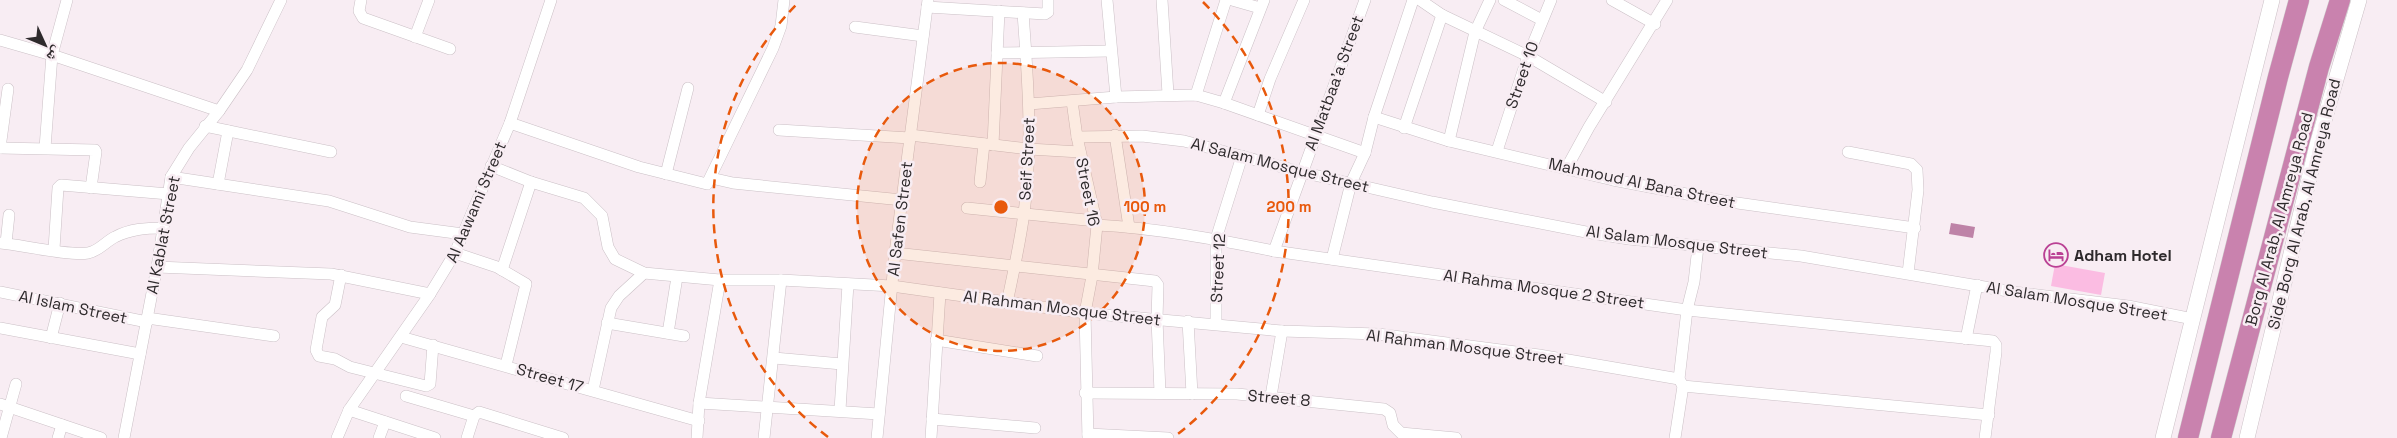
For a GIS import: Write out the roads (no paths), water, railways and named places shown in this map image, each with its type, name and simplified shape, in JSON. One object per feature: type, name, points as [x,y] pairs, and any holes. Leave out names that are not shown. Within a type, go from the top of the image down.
[{"type":"highway","name":"Borg Al Arab, Al Amreya Road","points":[[2188,438],[2299,0]]},
{"type":"highway","name":"Borg Al Arab, Al Amreya Road","points":[[2221,438],[2318,67],[2340,0]]},
{"type":"street","points":[[45,148],[52,55],[66,0]]},
{"type":"street","name":"Al Kablat Street","points":[[124,438],[157,267],[171,177],[205,126],[219,111],[255,55],[281,0]]},
{"type":"street","points":[[361,0],[359,14],[363,18],[450,49]]},
{"type":"street","points":[[416,37],[429,0]]},
{"type":"street","name":"Al Aawami Street","points":[[337,438],[349,410],[401,337],[455,253],[510,123],[551,0]]},
{"type":"street","points":[[510,123],[666,174],[707,184],[773,48],[781,26],[784,0]]},
{"type":"street","name":"Seif Street","points":[[1006,304],[1024,213],[1029,149],[1026,54],[1015,0]]},
{"type":"street","points":[[927,4],[999,12],[1047,14],[1048,0]]},
{"type":"street","points":[[1107,0],[1110,51],[1116,97]]},
{"type":"street","points":[[1162,0],[1168,94]]},
{"type":"street","points":[[1196,95],[1226,0]]},
{"type":"street","points":[[1224,102],[1262,4],[1232,0]]},
{"type":"street","points":[[1258,115],[1270,79],[1304,0]]},
{"type":"street","name":"Al Matbaa'a Street","points":[[1274,251],[1314,136],[1365,0]]},
{"type":"street","points":[[1332,259],[1351,183],[1365,153],[1374,117],[1413,0]]},
{"type":"street","points":[[1420,0],[1442,15],[1528,56],[1606,102]]},
{"type":"street","points":[[1449,140],[1475,32],[1490,0]]},
{"type":"street","points":[[1504,0],[1542,20]]},
{"type":"street","name":"Street 10","points":[[1497,151],[1528,56],[1550,0]]},
{"type":"street","points":[[1612,0],[1655,24]]},
{"type":"street","points":[[1566,169],[1668,0]]},
{"type":"street","points":[[2163,438],[2272,0]]},
{"type":"street","name":"Side Borg Al Arab, Al Amreya Road","points":[[2247,438],[2317,145],[2360,0]]},
{"type":"street","name":"Al Safen Street","points":[[877,438],[895,252],[927,4]]},
{"type":"street","points":[[980,182],[988,144],[999,12]]},
{"type":"street","points":[[1404,128],[1442,15]]},
{"type":"street","points":[[855,28],[923,36]]},
{"type":"street","points":[[0,40],[52,55],[219,111]]},
{"type":"street","points":[[997,53],[1026,54],[1110,51]]},
{"type":"street","points":[[666,174],[688,88]]},
{"type":"street","points":[[8,89],[0,148],[96,151],[91,188]]},
{"type":"street","points":[[1029,104],[1168,94],[1196,95],[1224,102],[1365,153]]},
{"type":"street","name":"Street 16","points":[[1072,101],[1077,137],[1096,223],[1092,276],[1085,313],[1085,393],[1088,436]]},
{"type":"street","name":"Mahmoud Al Bana Street","points":[[1374,117],[1404,128],[1449,140],[1613,180],[1718,200],[1915,228]]},
{"type":"street","points":[[205,126],[331,152]]},
{"type":"street","points":[[779,130],[910,137],[1080,152]]},
{"type":"street","points":[[218,184],[228,131]]},
{"type":"street","points":[[1115,135],[1129,227]]},
{"type":"street","name":"Al Salam Mosque Street","points":[[1077,137],[1115,135],[1184,141],[1301,172],[1432,202],[1591,233],[1698,247],[1801,256],[1977,285],[2128,306],[2193,320]]},
{"type":"street","points":[[1848,152],[1911,164],[1915,167],[1918,175],[1918,190],[1915,228],[1908,273]]},
{"type":"street","name":"Street 12","points":[[1216,324],[1216,239],[1242,156]]},
{"type":"street","name":"Al Rahman Mosque Street","points":[[492,166],[531,182],[584,198],[602,216],[608,247],[615,259],[644,273],[720,280],[781,280],[892,286],[1006,304],[1085,313],[1282,331],[1378,334],[1539,355],[1681,382],[1989,415]]},
{"type":"street","points":[[171,177],[329,201],[410,227],[463,234]]},
{"type":"street","points":[[711,178],[733,183],[902,200]]},
{"type":"street","points":[[502,270],[531,182]]},
{"type":"street","points":[[54,250],[58,188],[61,185],[169,194]]},
{"type":"street","points":[[967,208],[1024,213],[1096,223]]},
{"type":"street","points":[[10,215],[3,243],[54,250],[90,252],[114,237],[130,231],[146,228],[163,228]]},
{"type":"street","name":"Al Rahma Mosque 2 Street","points":[[1096,223],[1216,239],[1274,251],[1687,310],[1993,342],[1996,348],[1989,415]]},
{"type":"street","points":[[1675,438],[1687,310],[1694,282],[1698,247]]},
{"type":"street","points":[[895,252],[1092,276],[1155,281],[1158,284],[1157,319],[1160,393]]},
{"type":"street","points":[[455,253],[502,270],[526,284],[506,365]]},
{"type":"street","points":[[157,267],[341,275],[430,294]]},
{"type":"street","points":[[593,390],[611,308],[619,296],[644,273]]},
{"type":"street","points":[[341,275],[335,305],[322,316],[316,352],[350,367],[429,385],[434,345]]},
{"type":"street","points":[[668,333],[677,277]]},
{"type":"street","points":[[696,438],[699,421],[699,403],[720,280]]},
{"type":"street","points":[[764,438],[781,280]]},
{"type":"street","points":[[840,410],[848,284]]},
{"type":"street","points":[[1966,339],[1977,285]]},
{"type":"street","name":"Al Islam Street","points":[[0,292],[147,320],[274,336]]},
{"type":"street","points":[[931,438],[940,293]]},
{"type":"street","points":[[51,338],[60,303]]},
{"type":"street","points":[[1188,321],[1192,394]]},
{"type":"street","points":[[607,323],[684,336]]},
{"type":"street","points":[[0,328],[140,354]]},
{"type":"street","points":[[1271,396],[1282,331]]},
{"type":"street","name":"Street 17","points":[[401,337],[506,365],[699,421]]},
{"type":"street","points":[[936,340],[1037,356]]},
{"type":"street","points":[[774,358],[842,364]]},
{"type":"street","points":[[1,438],[5,406],[16,384]]},
{"type":"street","name":"Street 8","points":[[1085,393],[1271,396],[1384,409],[1390,413],[1393,425],[1401,433],[1456,438]]},
{"type":"street","points":[[406,396],[474,416]]},
{"type":"street","points":[[699,403],[840,410],[879,414]]},
{"type":"street","points":[[5,406],[101,438]]},
{"type":"street","points":[[349,410],[435,438]]},
{"type":"street","points":[[467,438],[474,416],[480,412],[563,438]]},
{"type":"street","points":[[1985,438],[1989,415]]},
{"type":"street","points":[[932,419],[1035,428]]},
{"type":"street","points":[[379,438],[385,422]]},
{"type":"street","points":[[58,438],[62,425]]},
{"type":"street","points":[[1088,436],[1168,438]]},
{"type":"place","name":"Adham Hotel","points":[[2056,255]]}]
